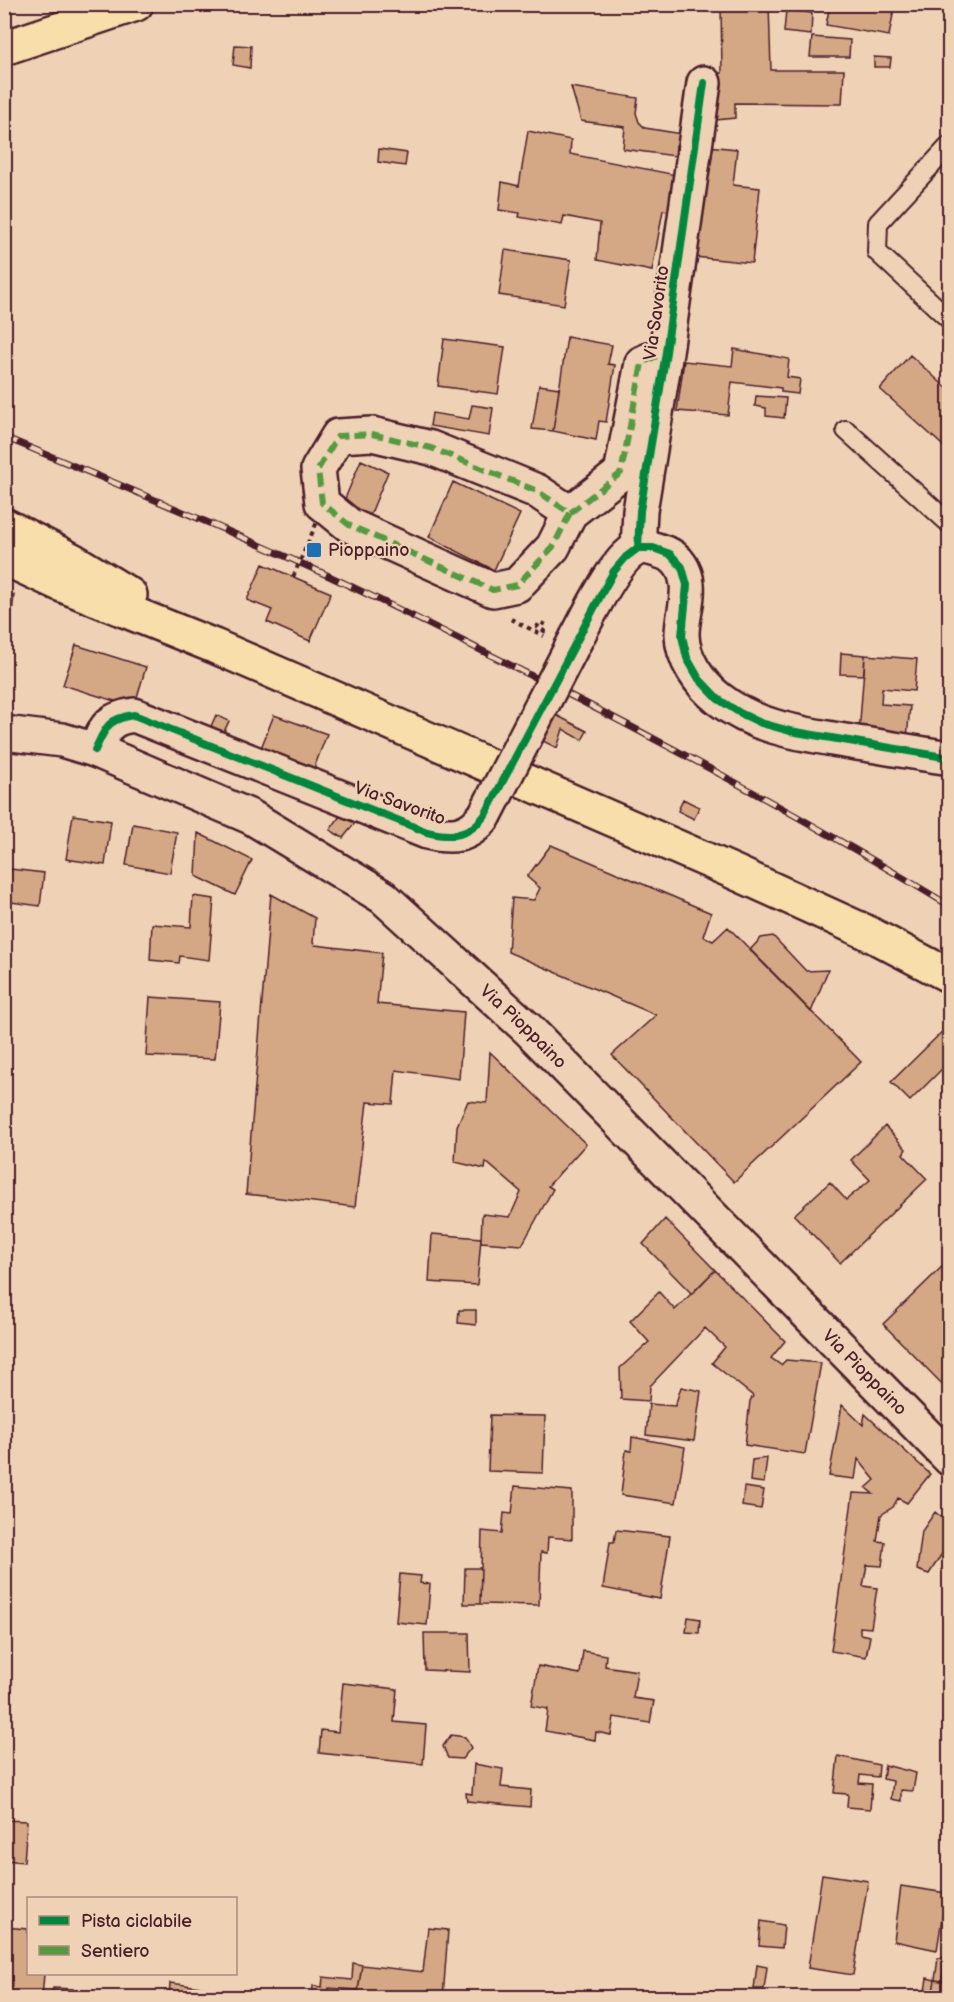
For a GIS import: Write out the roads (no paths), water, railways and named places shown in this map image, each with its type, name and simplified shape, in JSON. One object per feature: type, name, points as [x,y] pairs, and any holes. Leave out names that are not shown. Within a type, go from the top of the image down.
[{"type":"highway","points":[[4,48],[136,4]]},
{"type":"highway","points":[[4,525],[74,561],[214,646]]},
{"type":"highway","points":[[4,558],[62,585],[214,646],[732,871],[864,931],[950,976]]},
{"type":"street","name":"Via Savorito","points":[[95,750],[108,723],[119,717],[134,715],[427,832],[446,836],[463,834],[477,826],[485,816],[577,637],[614,571],[626,557],[638,548],[640,511],[666,352],[704,83]]},
{"type":"street","points":[[570,513],[537,491],[431,447],[372,434],[338,436],[318,469],[322,503],[349,525],[493,590],[517,585],[553,547],[570,513],[621,473],[642,363],[666,352]]},
{"type":"street","points":[[638,548],[653,548],[670,554],[682,567],[687,585],[682,636],[687,658],[699,679],[718,699],[761,723],[790,731],[949,754]]},
{"type":"street","name":"Via Pioppaino","points":[[4,733],[62,740],[95,750],[251,817],[383,897],[528,1029],[950,1459]]},
{"type":"lane","points":[[950,145],[878,223],[877,252],[950,320]]},
{"type":"lane","points":[[846,430],[950,524]]},
{"type":"railway","points":[[4,437],[269,549],[422,621],[693,760],[797,817],[950,906]]},
{"type":"place","name":"Pioppaino","points":[[314,550]]}]
